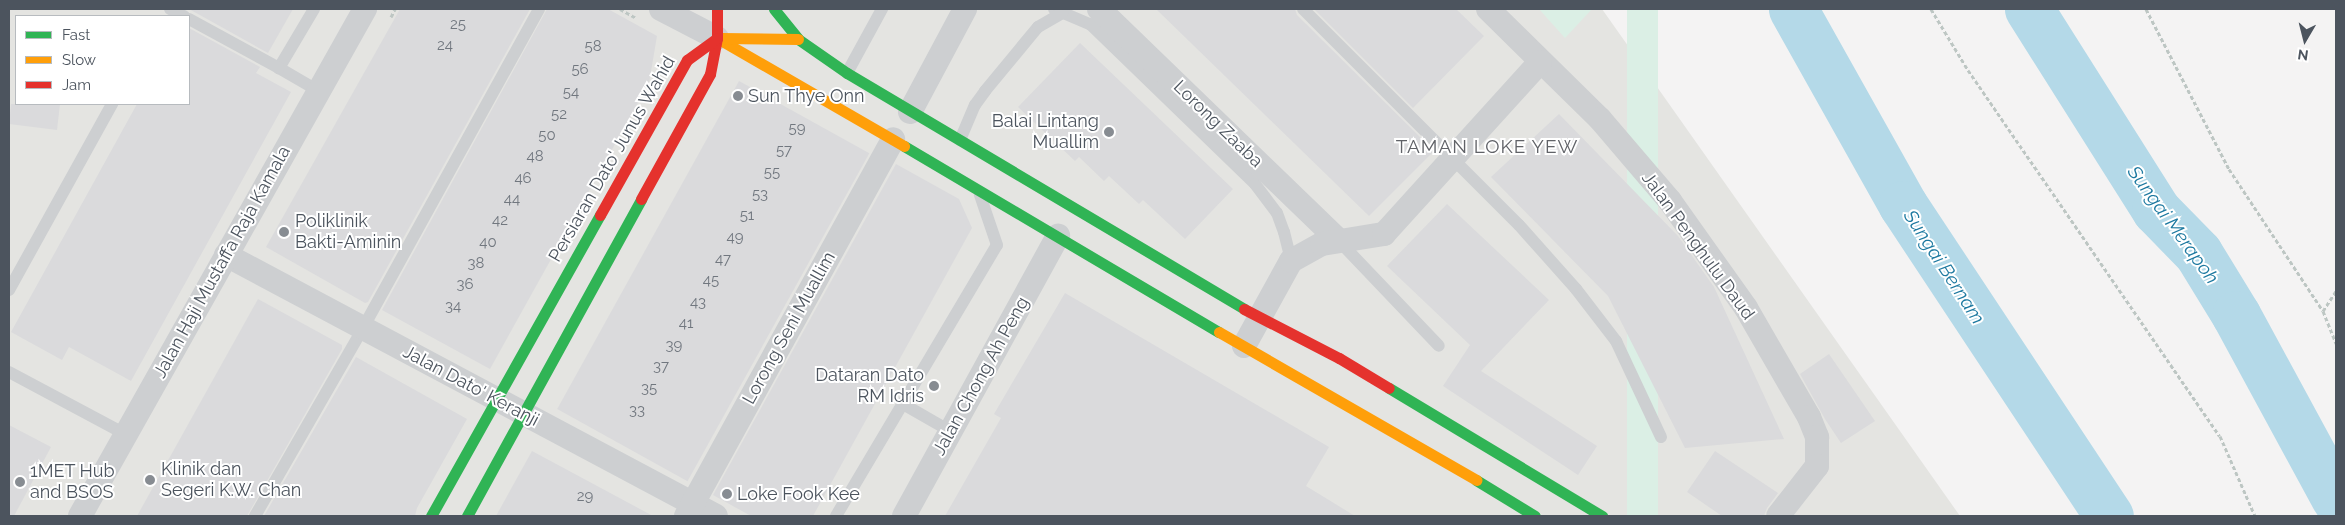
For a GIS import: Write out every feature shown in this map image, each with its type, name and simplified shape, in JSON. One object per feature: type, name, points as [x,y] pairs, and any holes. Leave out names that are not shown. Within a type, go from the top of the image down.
[{"type":"main road","points":[[467,516],[710,74],[717,38],[717,9]]},
{"type":"main road","points":[[774,9],[798,39],[847,73],[910,112],[1258,317],[1339,358],[1602,516]]},
{"type":"main road","points":[[717,38],[798,39]]},
{"type":"main road","points":[[717,38],[893,139],[978,191],[1244,346],[1426,449],[1535,516]]},
{"type":"main road","name":"Persiaran Dato' Junus Wahid","points":[[431,516],[687,60],[717,38]]},
{"type":"street","name":"Jalan Haji Mustaffa Raja Kamala","points":[[80,516],[127,435],[317,90],[365,9]]},
{"type":"street","points":[[661,9],[717,38]]},
{"type":"street","points":[[910,112],[965,9]]},
{"type":"street","name":"Lorong Zaaba","points":[[1099,9],[1338,240]]},
{"type":"street","name":"Jalan Penghulu Daud","points":[[1488,9],[1600,119],[1670,201],[1746,308],[1809,417],[1817,437],[1817,466],[1778,516]]},
{"type":"street","points":[[1244,346],[1258,317],[1291,261],[1310,250],[1338,240],[1384,234],[1540,62]]},
{"type":"street","name":"Lorong Seni Muallim","points":[[689,510],[893,139]]},
{"type":"street","name":"Jalan Chong Ah Peng","points":[[904,516],[1058,236]]},
{"type":"street","name":"Jalan Dato' Keranji","points":[[226,255],[524,414],[689,510],[716,516]]},
{"type":"lane","points":[[170,9],[182,15]]},
{"type":"lane","points":[[279,68],[314,9]]},
{"type":"lane","points":[[255,516],[363,328],[539,9]]},
{"type":"lane","points":[[847,73],[882,9]]},
{"type":"lane","points":[[1303,9],[1519,225],[1576,289],[1616,342],[1661,437]]},
{"type":"lane","points":[[960,140],[975,105],[985,91],[1038,28],[1058,11],[1090,24],[1255,184],[1277,213],[1291,261]]},
{"type":"lane","points":[[190,20],[317,90]]},
{"type":"lane","points":[[9,290],[111,105]]},
{"type":"lane","points":[[836,516],[997,245],[978,191]]},
{"type":"lane","points":[[1338,240],[1439,346]]},
{"type":"lane","points":[[9,372],[127,435]]},
{"type":"lane","points":[[903,404],[950,431]]},
{"type":"path","points":[[1931,9],[1968,70],[2220,436],[2255,516]]},
{"type":"path","points":[[2146,9],[2229,169],[2323,311],[2336,344]]},
{"type":"path","points":[[2323,311],[2336,290]]},
{"type":"shaded area","points":[[9,9],[1602,9],[1960,516],[9,516]]},
{"type":"green space","points":[[1539,9],[1592,9],[1565,38]]},
{"type":"green space","points":[[1627,9],[1658,9],[1658,516],[1627,516]]},
{"type":"building","points":[[189,9],[293,9],[268,53]]},
{"type":"building","points":[[400,9],[530,9],[368,302],[365,303],[266,247]]},
{"type":"building","points":[[547,9],[608,9],[657,36],[649,83],[490,369],[382,310]]},
{"type":"building","points":[[1156,9],[1295,9],[1297,15],[1434,151],[1369,216]]},
{"type":"building","points":[[1314,9],[1456,9],[1484,36],[1413,108]]},
{"type":"building","points":[[190,29],[260,67],[256,73],[291,92],[131,381],[69,347],[62,360],[11,332],[136,105],[190,105]]},
{"type":"building","name":"Balai Lintang Muallim","points":[[1080,43],[1233,189],[1185,239],[1143,200],[1139,204],[1109,176],[1104,181],[1079,157],[1075,161],[1018,107]]},
{"type":"building","points":[[739,81],[869,153],[688,481],[557,409]]},
{"type":"building","points":[[11,104],[60,105],[57,130],[9,124]]},
{"type":"building","points":[[1559,114],[1678,236],[1714,287],[1784,439],[1685,448],[1608,296],[1491,177]]},
{"type":"building","points":[[896,164],[959,199],[972,228],[813,516],[751,516],[713,495]]},
{"type":"building","points":[[1447,204],[1549,300],[1481,371],[1597,446],[1578,475],[1443,386],[1470,345],[1387,266]]},
{"type":"building","points":[[1065,293],[1329,447],[1306,486],[1355,516],[945,516],[1001,418],[994,414]]},
{"type":"building","points":[[258,299],[342,345],[342,349],[247,516],[137,516]]},
{"type":"building","points":[[1829,354],[1875,421],[1841,443],[1800,374]]},
{"type":"building","points":[[356,357],[467,419],[417,508],[415,516],[264,516]]},
{"type":"building","name":"1MET Hub and BSOS","points":[[9,425],[51,447],[14,516],[9,516]]},
{"type":"building","points":[[532,451],[653,516],[496,516]]},
{"type":"building","points":[[1715,451],[1778,493],[1767,508],[1764,516],[1722,516],[1687,492]]},
{"type":"waterway","name":"Sungai Bernam","points":[[1793,9],[1903,205],[2109,516]]},
{"type":"waterway","name":"Sungai Merapoh","points":[[2029,9],[2156,210],[2198,253],[2236,315],[2336,499]]},
{"type":"traffic: fast","points":[[774,9],[798,39],[847,73],[1244,309]]},
{"type":"traffic: fast","points":[[904,146],[1219,332]]},
{"type":"traffic: fast","points":[[467,516],[641,199]]},
{"type":"traffic: fast","points":[[431,516],[600,215]]},
{"type":"traffic: fast","points":[[1389,388],[1602,516]]},
{"type":"traffic: fast","points":[[1476,480],[1535,516]]},
{"type":"traffic: slow","points":[[717,38],[904,146]]},
{"type":"traffic: slow","points":[[721,38],[798,39]]},
{"type":"traffic: slow","points":[[1219,332],[1476,480]]},
{"type":"traffic: jam","points":[[641,199],[710,74],[717,38],[717,9]]},
{"type":"traffic: jam","points":[[600,215],[687,60],[717,38]]},
{"type":"traffic: jam","points":[[1244,309],[1339,358],[1389,388]]},
{"type":"place","name":"Sun Thye Onn","points":[[738,96]]},
{"type":"place","name":"Balai Lintang Muallim","points":[[1109,132]]},
{"type":"place","name":"Poliklinik Bakti-Aminin","points":[[284,232]]},
{"type":"place","name":"Dataran Dato RM Idris","points":[[934,386]]},
{"type":"place","name":"Klinik dan Segeri K.W. Chan","points":[[150,480]]},
{"type":"place","name":"1MET Hub and BSOS","points":[[20,482]]},
{"type":"place","name":"Loke Fook Kee","points":[[727,494]]},
{"type":"district","name":"TAMAN LOKE YEW","points":[[1487,147]]}]
